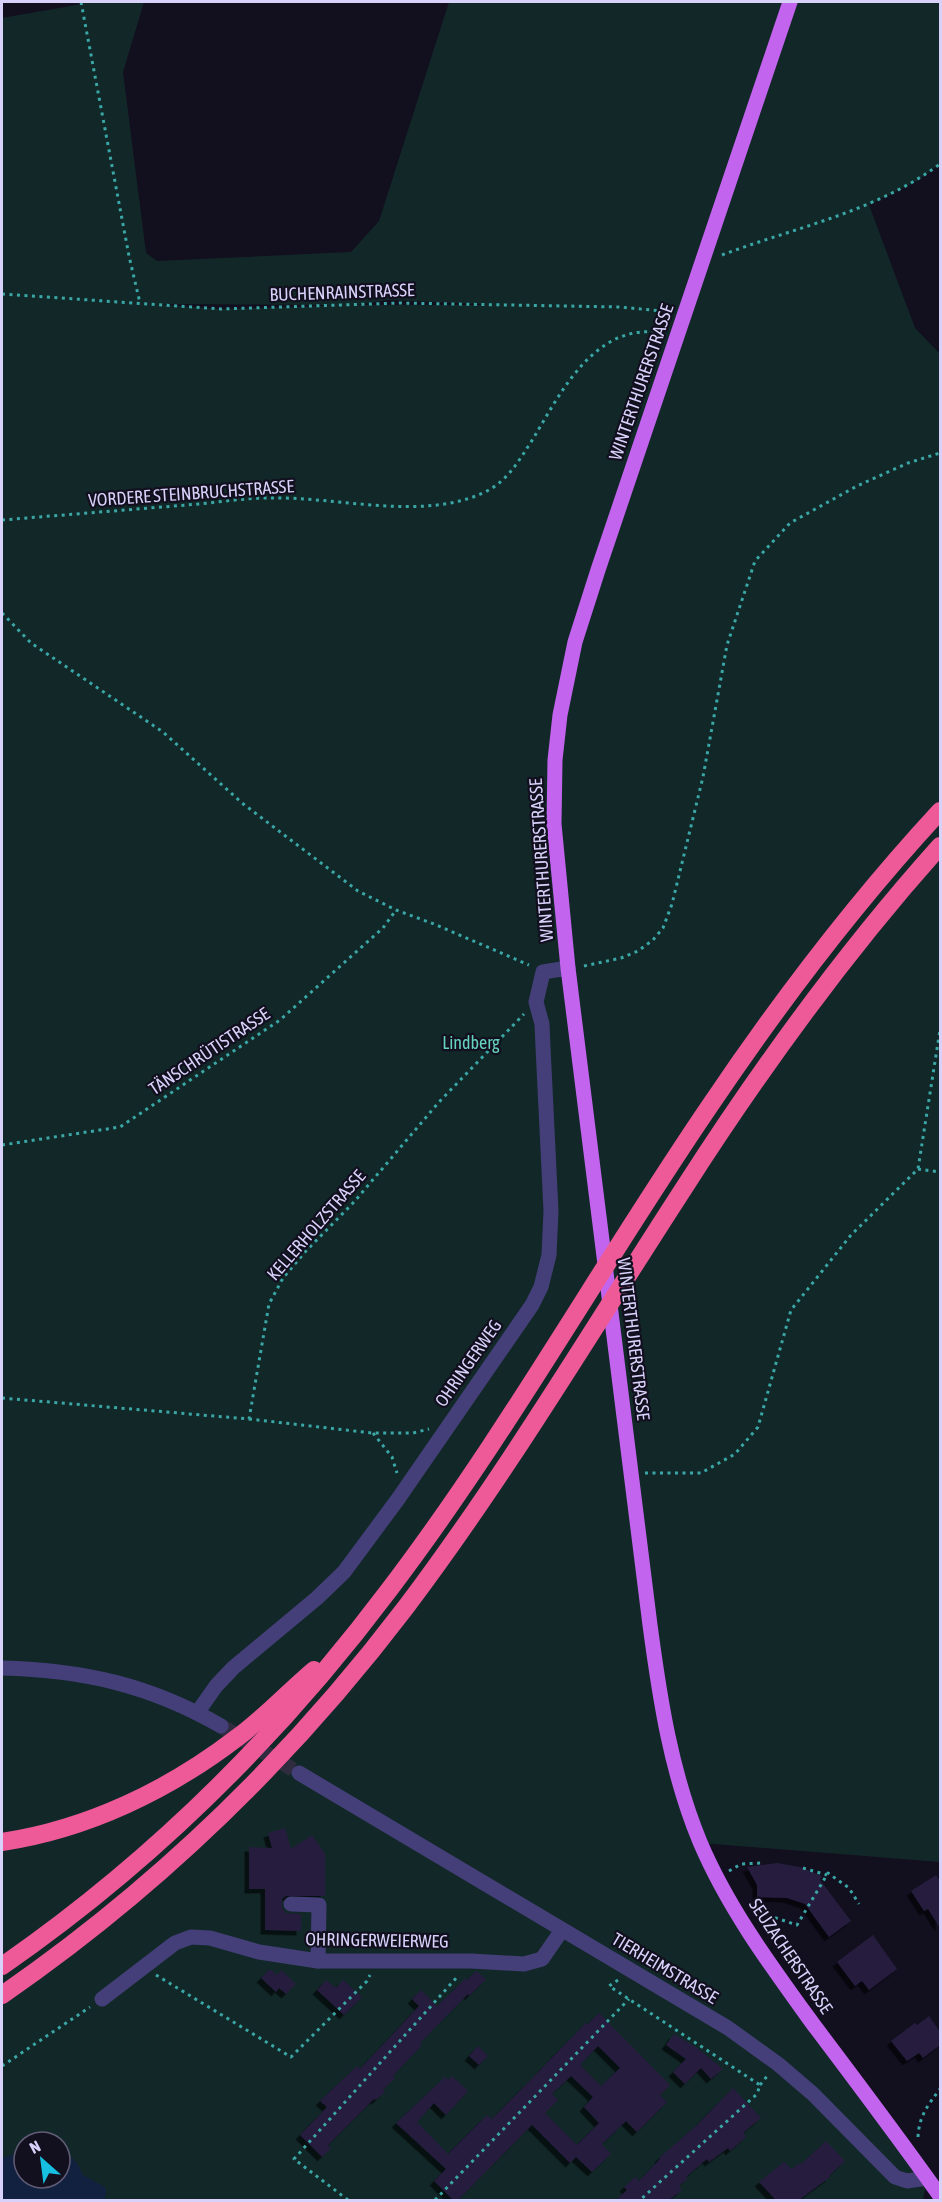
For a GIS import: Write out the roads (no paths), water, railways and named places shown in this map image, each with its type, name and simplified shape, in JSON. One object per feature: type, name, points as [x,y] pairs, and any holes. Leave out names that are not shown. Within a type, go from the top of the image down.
[{"type":"highway","points":[[2,1965],[86,1903],[186,1818],[277,1725],[356,1634],[415,1556],[465,1483],[702,1116],[757,1038],[840,928],[940,811]]},
{"type":"highway","points":[[2,1995],[101,1922],[195,1842],[265,1773],[353,1674],[408,1605],[485,1497],[685,1185],[763,1070],[839,967],[940,846]]},
{"type":"highway","points":[[2,1842],[53,1831],[95,1817],[131,1803],[173,1781],[239,1736],[356,1634]]},
{"type":"main road","name":"WINTERTHURERSTRASSE","points":[[662,1711],[568,968],[554,824],[555,760],[560,715],[570,662],[585,608],[790,2]]},
{"type":"main road","name":"SEUZACHERSTRASSE","points":[[662,1711],[684,1798],[701,1843],[734,1907],[774,1970],[940,2196]]},
{"type":"street","name":"OHRINGERWEG","points":[[197,1713],[216,1686],[233,1668],[344,1572],[398,1499],[532,1305],[546,1273],[551,1211],[542,1024],[536,1002],[543,972],[568,968]]},
{"type":"street","points":[[2,1668],[61,1670],[112,1680],[197,1713],[221,1726]]},
{"type":"street","name":"TIERHEIMSTRASSE","points":[[299,1773],[728,2028],[778,2064],[825,2105],[895,2177],[907,2181],[927,2178]]},
{"type":"street","points":[[291,1904],[319,1905],[318,1961]]},
{"type":"street","name":"OHRINGERWEIERWEG","points":[[102,1999],[175,1943],[191,1937],[210,1938],[259,1952],[318,1961],[471,1961],[524,1964],[538,1961],[548,1952],[562,1930]]},
{"type":"water","points":[[12,2155],[12,2190],[72,2190],[72,2158],[83,2175],[105,2187],[105,2200],[2,2200],[2,2158]]},
{"type":"tunnel","points":[[221,1726],[299,1773]]},
{"type":"park label","name":"Lindberg","points":[[471,1042]]}]
